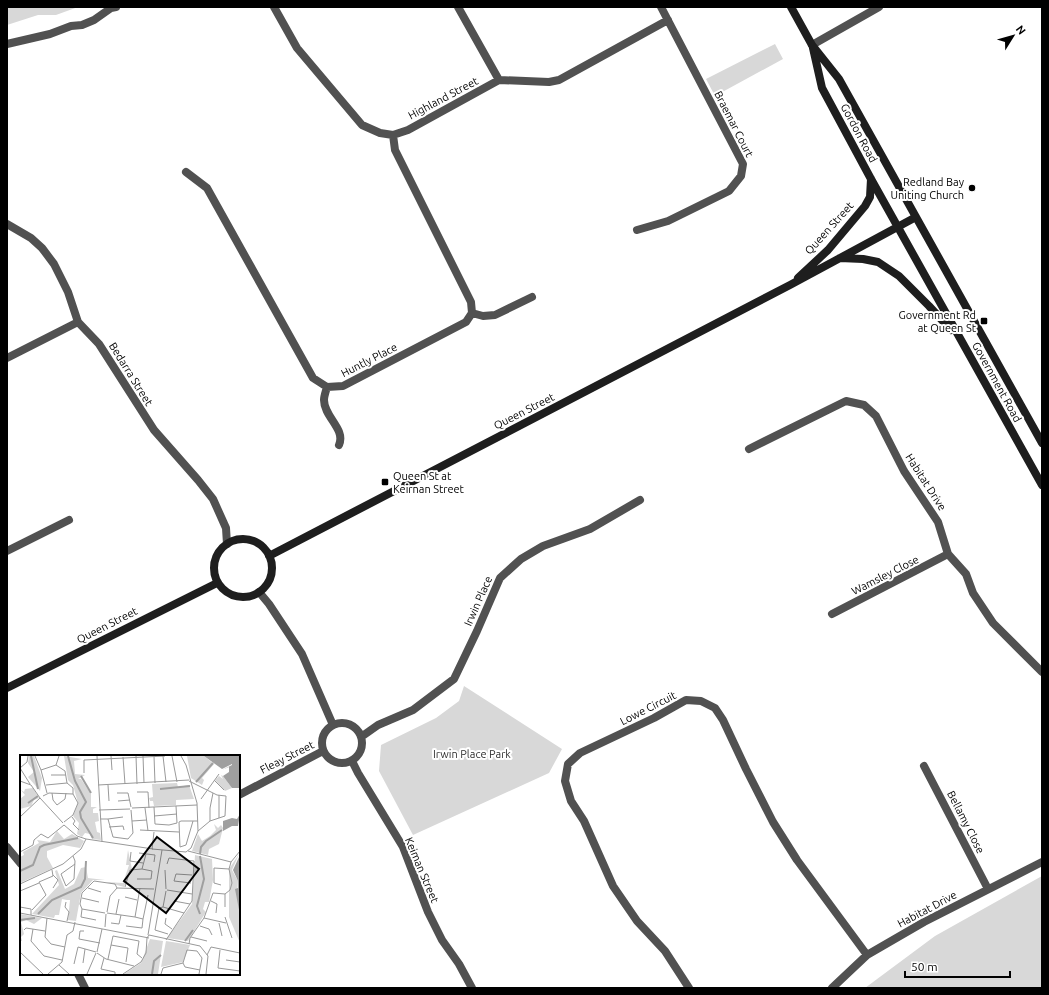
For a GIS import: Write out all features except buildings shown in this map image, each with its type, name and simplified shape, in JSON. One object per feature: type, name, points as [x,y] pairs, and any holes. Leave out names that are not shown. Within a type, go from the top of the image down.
[{"type":"street","points":[[7,44],[50,34],[71,26],[82,25],[94,20],[111,8],[116,7]]},
{"type":"street","points":[[274,7],[297,48],[362,125],[380,133],[393,135],[395,150],[471,302],[472,313],[483,316],[495,316],[532,297]]},
{"type":"street","points":[[458,7],[499,80],[549,82],[559,80],[668,20]]},
{"type":"street","name":"Braemar Court","points":[[637,230],[668,221],[729,191],[741,176],[743,164],[661,7]]},
{"type":"street","name":"Gordon Road","points":[[791,7],[812,45],[839,79],[916,217]]},
{"type":"street","points":[[812,45],[879,7]]},
{"type":"street","name":"Gordon Road","points":[[812,45],[822,88],[898,227]]},
{"type":"street","name":"Highland Street","points":[[393,135],[408,130],[499,80]]},
{"type":"street","points":[[186,172],[207,188],[313,378],[327,387],[324,401],[328,416],[340,432],[342,439],[340,445]]},
{"type":"street","name":"Queen Street","points":[[790,285],[828,250],[865,206],[870,197],[871,179]]},
{"type":"street","name":"Queen Street","points":[[269,556],[790,285],[916,217]]},
{"type":"street","name":"Government Road","points":[[916,217],[1042,443]]},
{"type":"street","name":"Bedarra Street","points":[[7,224],[31,238],[42,248],[54,264],[68,292],[78,322],[99,344],[154,430],[198,480],[212,499],[226,528],[227,544]]},
{"type":"street","name":"Government Road","points":[[898,227],[1042,485]]},
{"type":"street","points":[[840,258],[863,259],[878,262],[899,276],[961,341]]},
{"type":"street","name":"Huntly Place","points":[[327,387],[343,386],[466,322],[472,313]]},
{"type":"street","points":[[7,358],[78,322]]},
{"type":"street","name":"Habitat Drive","points":[[749,449],[846,401],[864,405],[876,416],[904,471],[938,522],[948,554],[966,574],[973,593],[993,623],[1042,672]]},
{"type":"street","name":"Irwin Place","points":[[361,737],[378,725],[413,710],[454,679],[500,578],[521,559],[543,546],[590,529],[640,500]]},
{"type":"street","points":[[7,551],[69,520]]},
{"type":"street","points":[[246,539],[256,542],[264,548],[272,565],[272,573],[269,582],[264,589],[248,597],[239,598],[223,590],[217,583],[214,575],[216,557],[220,550],[227,544],[236,540],[246,539]]},
{"type":"street","name":"Wamsley Close","points":[[832,614],[948,554]]},
{"type":"street","name":"Queen Street","points":[[7,688],[217,583]]},
{"type":"street","points":[[259,592],[302,654],[333,725]]},
{"type":"street","name":"Lowe Circuit","points":[[689,988],[665,951],[637,921],[614,886],[584,821],[571,801],[565,781],[568,764],[580,753],[654,718],[686,700],[701,701],[715,708],[723,720],[773,822],[797,860],[867,955]]},
{"type":"street","points":[[344,723],[350,725],[356,729],[361,737],[362,746],[359,753],[352,760],[343,763],[336,762],[326,756],[323,751],[323,734],[327,728],[333,725],[344,723]]},
{"type":"street","name":"Fleay Street","points":[[240,793],[323,751]]},
{"type":"street","name":"Keiman Street","points":[[352,760],[358,773],[403,847],[428,912],[442,940],[459,964],[472,988]]},
{"type":"street","name":"Bellamy Close","points":[[924,766],[988,889]]},
{"type":"street","points":[[7,847],[20,863]]},
{"type":"street","name":"Habitat Drive","points":[[832,988],[867,955],[924,922],[1042,862]]},
{"type":"street","points":[[78,975],[85,988]]},
{"type":"green space","points":[[7,7],[78,7],[56,15],[38,15],[7,25]]},
{"type":"green space","points":[[775,44],[783,59],[715,96],[706,79]]},
{"type":"green space","name":"Irwin Place Park","points":[[464,686],[562,749],[549,773],[413,835],[379,771],[381,745],[436,718],[459,701]]},
{"type":"green space","points":[[1042,876],[1042,988],[865,988],[935,936]]},
{"type":"place","name":"Redland Bay Uniting Church","points":[[972,188]]},
{"type":"place","name":"Government Rd at Queen St","points":[[984,321]]},
{"type":"place","name":"Queen St at Keirnan Street","points":[[385,482]]}]
